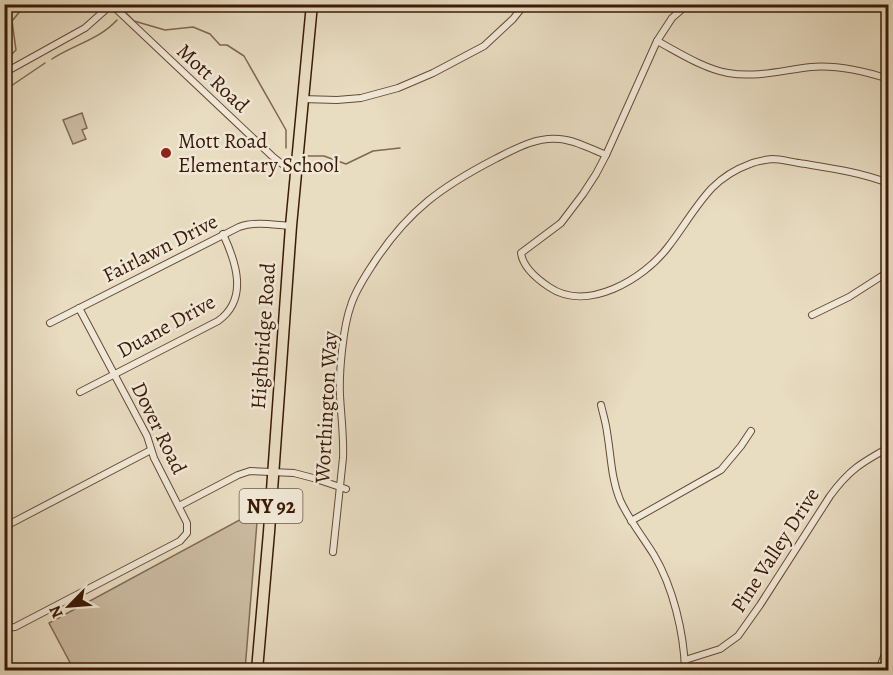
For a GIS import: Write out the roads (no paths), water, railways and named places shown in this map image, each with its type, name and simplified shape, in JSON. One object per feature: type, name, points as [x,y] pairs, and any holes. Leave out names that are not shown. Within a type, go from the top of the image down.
[{"type":"highway","name":"Highbridge Road","points":[[257,670],[291,226],[312,4]]},
{"type":"street","points":[[302,99],[361,98],[398,88],[433,73],[484,46],[508,24],[525,4]]},
{"type":"street","points":[[688,4],[672,18],[657,41],[606,155],[583,194],[561,223],[521,253],[522,261],[536,278],[557,292],[579,297],[602,294],[625,284],[646,269],[667,249],[711,189],[728,175],[752,163],[773,159],[871,176],[888,183]]},
{"type":"street","points":[[4,73],[85,27],[111,5]]},
{"type":"street","name":"Mott Road","points":[[111,5],[272,156],[282,164],[296,170]]},
{"type":"street","points":[[657,41],[709,68],[725,73],[764,75],[813,67],[842,68],[867,72],[888,79]]},
{"type":"street","name":"Worthington Way","points":[[333,552],[343,488],[344,443],[340,386],[346,320],[356,292],[368,272],[401,225],[427,201],[446,186],[521,146],[535,141],[568,140],[606,155]]},
{"type":"street","name":"Fairlawn Drive","points":[[50,323],[246,224],[291,226]]},
{"type":"street","name":"Duane Drive","points":[[80,392],[218,321],[230,311],[236,292],[236,267],[223,234]]},
{"type":"street","points":[[812,315],[849,297],[888,272]]},
{"type":"street","name":"Dover Road","points":[[4,628],[15,627],[180,541],[188,533],[187,523],[151,450],[147,436],[79,308]]},
{"type":"street","points":[[602,405],[615,485],[631,521],[655,557],[666,580],[685,660],[685,670]]},
{"type":"street","points":[[631,521],[721,470],[751,431]]},
{"type":"street","name":"Pine Valley Drive","points":[[685,660],[720,649],[738,636],[841,481],[854,468],[888,448]]},
{"type":"street","points":[[4,527],[151,450]]},
{"type":"street","points":[[179,506],[250,471],[294,473],[343,488]]},
{"type":"street","points":[[879,670],[888,646]]},
{"type":"waterway","points":[[6,60],[16,50],[12,21],[26,4]]},
{"type":"waterway","points":[[124,11],[134,21],[165,30],[193,27],[210,34],[220,45],[227,45],[244,56],[286,130],[286,148]]},
{"type":"waterway","points":[[52,59],[103,32],[117,20]]},
{"type":"waterway","points":[[11,86],[45,63]]},
{"type":"waterway","points":[[9,81],[10,86]]},
{"type":"waterway","points":[[306,156],[324,156],[346,164],[373,151],[400,148]]},
{"type":"place","name":"Mott Road Elementary School","points":[[166,153]]}]
